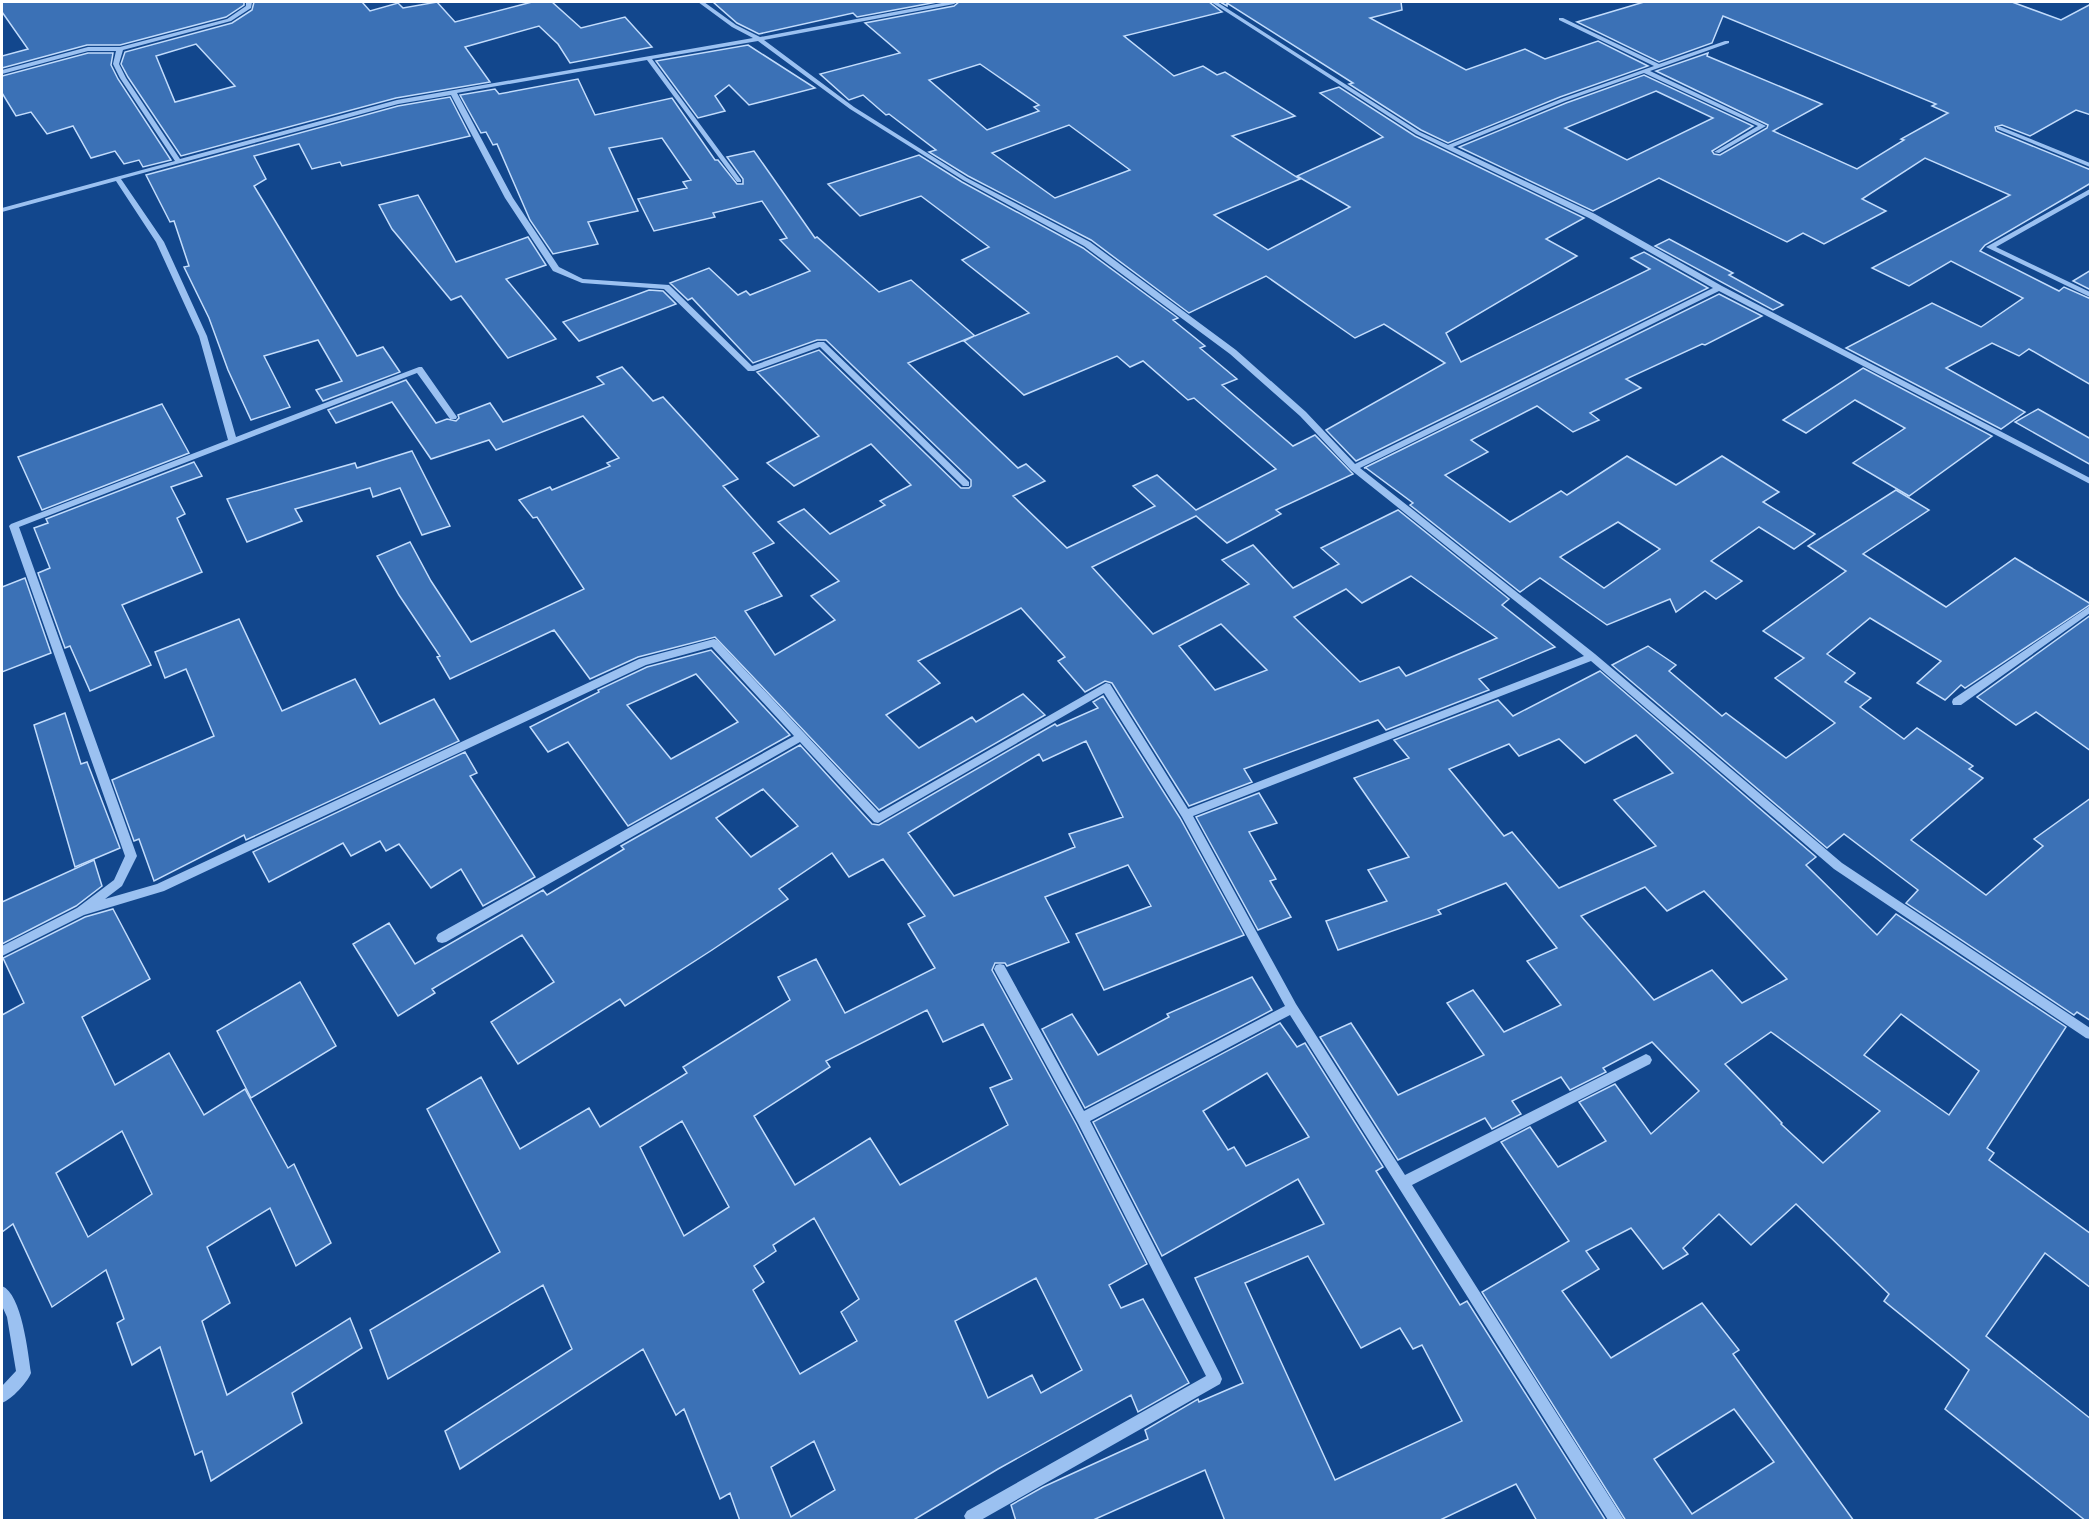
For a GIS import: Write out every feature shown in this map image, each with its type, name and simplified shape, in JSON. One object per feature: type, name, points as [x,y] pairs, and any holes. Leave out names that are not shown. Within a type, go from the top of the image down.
[{"type":"street","points":[[2,72],[88,49],[120,49],[229,20],[249,7],[249,2]]},
{"type":"street","points":[[700,2],[734,26],[759,39],[852,108],[965,179],[1086,244],[1233,351],[1303,414],[1354,468],[1592,657],[1838,866],[2091,1034]]},
{"type":"street","points":[[2,210],[397,102],[759,39],[954,2]]},
{"type":"street","points":[[1214,2],[1418,134],[1592,216],[1719,288],[2091,481]]},
{"type":"street","points":[[1561,19],[1659,66]]},
{"type":"street","points":[[1448,147],[1644,71],[1727,42]]},
{"type":"street","points":[[120,49],[116,64],[123,78],[178,162]]},
{"type":"street","points":[[648,58],[738,182]]},
{"type":"street","points":[[1644,71],[1763,126],[1717,152]]},
{"type":"street","points":[[453,92],[509,198],[556,269],[582,281],[666,287],[751,369],[821,344],[966,484]]},
{"type":"street","points":[[1999,128],[2091,165]]},
{"type":"street","points":[[117,178],[160,242],[203,336],[233,441]]},
{"type":"street","points":[[2091,191],[1990,247],[2091,295]]},
{"type":"street","points":[[1354,468],[1719,288]]},
{"type":"street","points":[[2,523],[14,526],[419,369],[453,417]]},
{"type":"street","points":[[2,951],[81,911],[118,883],[131,856],[14,526]]},
{"type":"street","points":[[1958,702],[2091,609]]},
{"type":"street","points":[[81,911],[160,888],[643,663],[714,643],[878,819],[1106,687],[1186,814],[1292,1008],[1616,1521]]},
{"type":"street","points":[[1186,814],[1592,657]]},
{"type":"street","points":[[442,938],[800,737]]},
{"type":"street","points":[[974,1521],[972,1516],[1215,1379],[1082,1119],[1000,969]]},
{"type":"street","points":[[1082,1119],[1292,1008]]},
{"type":"street","points":[[1403,1183],[1646,1060]]},
{"type":"street","points":[[2,1293],[14,1315],[24,1373],[2,1396]]},
{"type":"building","points":[[2,2],[244,2],[244,5],[226,17],[120,45],[87,45],[2,68],[2,56],[28,49],[2,12]]},
{"type":"building","points":[[254,2],[362,2],[370,11],[398,3],[403,8],[437,2],[455,22],[532,2],[552,2],[581,28],[625,17],[652,47],[570,63],[558,44],[539,26],[465,47],[490,82],[396,98],[181,156],[121,64],[125,52],[232,23],[252,10]],"holes":[[[196,44],[235,86],[175,102],[156,56]]]},
{"type":"building","points":[[713,2],[937,2],[857,17],[853,13],[759,34],[737,23]]},
{"type":"building","points":[[959,2],[1209,2],[1222,12],[1124,36],[1174,76],[1203,66],[1217,75],[1225,72],[1295,116],[1232,136],[1300,179],[1214,215],[1268,250],[1350,207],[1297,176],[1383,137],[1320,93],[1339,87],[1415,136],[1584,218],[1546,239],[1577,256],[1446,333],[1461,362],[1650,269],[1631,258],[1644,252],[1708,288],[1356,461],[1326,430],[1445,363],[1384,324],[1355,338],[1266,276],[1189,313],[1091,240],[968,176],[929,152],[936,150],[889,114],[886,115],[863,95],[849,100],[820,74],[900,53],[865,23],[954,6]],"holes":[[[980,64],[1039,105],[1034,107],[1039,111],[987,130],[929,80]],[[1069,125],[1130,170],[1055,198],[992,153]]]},
{"type":"building","points":[[1220,2],[1401,2],[1402,10],[1370,18],[1466,70],[1525,49],[1545,59],[1598,41],[1648,66],[1560,97],[1448,143],[1421,130],[1349,84],[1353,83],[1227,3],[1227,6]]},
{"type":"building","points":[[1644,2],[2012,2],[2061,20],[2091,4],[2091,115],[2076,110],[2030,136],[2002,125],[1995,127],[1996,131],[2091,170],[2091,183],[1985,245],[1980,251],[2059,291],[2064,287],[2091,299],[2091,385],[2029,349],[2019,356],[1992,343],[1946,368],[2025,412],[2001,429],[1846,348],[1932,303],[1981,327],[2023,298],[1951,261],[1909,286],[1872,268],[2010,195],[1925,158],[1862,199],[1886,211],[1824,244],[1803,233],[1787,242],[1659,178],[1593,211],[1459,147],[1566,103],[1644,75],[1753,126],[1712,151],[1720,155],[1767,128],[1768,125],[1656,71],[1708,53],[1707,56],[1822,104],[1773,131],[1857,169],[1904,140],[1901,139],[1948,113],[1932,106],[1936,104],[1723,16],[1712,43],[1659,62],[1577,22]],"holes":[[[1656,91],[1713,118],[1627,160],[1565,128]]]},
{"type":"building","points":[[748,45],[815,88],[749,105],[729,85],[715,96],[725,111],[698,118],[656,61]]},
{"type":"building","points":[[88,53],[113,53],[111,65],[118,79],[171,160],[143,167],[139,160],[124,164],[115,151],[91,158],[73,126],[47,134],[31,112],[16,116],[2,93],[2,76]]},
{"type":"building","points":[[578,79],[595,115],[672,98],[715,160],[718,160],[737,184],[743,184],[743,179],[727,157],[754,151],[815,238],[817,237],[879,292],[911,280],[975,336],[1029,313],[962,260],[989,247],[921,196],[860,216],[828,184],[919,155],[962,182],[1083,248],[1178,318],[1173,320],[1205,346],[1200,348],[1237,379],[1222,385],[1293,446],[1315,435],[1353,474],[1276,510],[1281,514],[1227,543],[1196,516],[1092,567],[1153,634],[1249,584],[1222,560],[1253,545],[1293,588],[1339,564],[1321,548],[1398,510],[1509,599],[1502,605],[1555,647],[1479,679],[1489,690],[1386,730],[1378,720],[1244,769],[1252,782],[1189,806],[1112,683],[1105,681],[1085,692],[1058,661],[1065,657],[1021,608],[918,661],[940,683],[886,715],[919,748],[972,717],[976,722],[1023,694],[1045,715],[879,810],[715,637],[638,657],[590,679],[554,630],[450,679],[437,657],[440,656],[399,595],[377,556],[410,542],[431,581],[471,642],[584,589],[537,517],[533,518],[519,500],[550,487],[552,490],[610,466],[607,463],[619,458],[583,416],[496,450],[489,440],[431,459],[392,402],[336,423],[328,410],[406,380],[436,423],[447,419],[456,421],[459,418],[458,415],[490,403],[503,422],[604,384],[597,377],[622,367],[653,401],[663,397],[738,479],[723,486],[774,543],[753,553],[782,596],[745,611],[775,655],[835,620],[811,596],[839,581],[778,522],[804,509],[830,534],[885,505],[880,501],[911,485],[871,444],[794,486],[767,463],[819,436],[757,372],[819,350],[961,488],[971,486],[971,480],[826,340],[817,340],[753,363],[692,298],[688,300],[670,283],[709,268],[738,295],[746,291],[750,295],[810,271],[780,240],[787,238],[762,201],[713,213],[715,217],[654,231],[638,199],[687,188],[683,182],[691,180],[662,138],[609,148],[638,211],[588,222],[598,244],[553,254],[530,220],[497,144],[493,145],[486,132],[481,133],[460,95],[495,89],[499,94]],"holes":[[[974,336],[964,341],[1024,395],[1117,356],[1130,367],[1143,361],[1188,400],[1194,398],[1276,469],[1196,510],[1157,475],[1133,486],[1155,506],[1067,548],[1013,496],[1045,481],[1026,464],[1018,468],[908,363]],[[1411,576],[1497,638],[1406,676],[1399,667],[1360,682],[1294,617],[1346,589],[1362,603]],[[1221,624],[1267,670],[1215,690],[1179,646]]]},
{"type":"building","points":[[450,97],[470,136],[342,166],[340,162],[312,169],[299,144],[254,156],[266,179],[254,186],[357,356],[383,347],[400,372],[323,401],[316,390],[342,381],[318,340],[264,356],[290,407],[251,420],[228,370],[209,318],[184,267],[189,266],[174,221],[170,222],[146,175],[398,106]]},
{"type":"building","points":[[418,195],[456,262],[528,237],[546,265],[506,279],[556,339],[508,358],[461,296],[451,300],[392,229],[379,205]]},
{"type":"building","points":[[1669,239],[1733,273],[1729,275],[1783,305],[1773,310],[1655,246]]},
{"type":"building","points":[[2091,270],[2091,290],[2073,281]]},
{"type":"building","points":[[649,290],[663,291],[676,304],[579,341],[563,322]]},
{"type":"building","points":[[1719,294],[1762,316],[1705,345],[1702,344],[1626,379],[1641,388],[1590,413],[1599,420],[1573,432],[1537,406],[1471,440],[1488,452],[1445,475],[1510,522],[1561,491],[1567,495],[1627,456],[1676,485],[1722,456],[1779,492],[1763,502],[1815,534],[1794,549],[1759,527],[1711,561],[1742,581],[1716,599],[1705,591],[1676,612],[1670,599],[1607,625],[1540,578],[1520,592],[1410,505],[1413,503],[1364,468]],"holes":[[[1618,522],[1660,549],[1604,588],[1560,557]]]},
{"type":"building","points":[[1863,368],[1992,436],[1909,496],[1853,463],[1905,428],[1855,400],[1806,433],[1783,420]]},
{"type":"building","points":[[162,404],[189,453],[42,510],[18,457]]},
{"type":"building","points":[[2038,409],[2091,439],[2091,465],[2015,422]]},
{"type":"building","points":[[412,451],[450,526],[422,535],[400,488],[373,497],[370,488],[295,509],[302,521],[247,542],[227,499],[355,463],[357,468]]},
{"type":"building","points":[[194,462],[202,476],[171,487],[185,514],[177,518],[202,572],[122,605],[151,665],[90,691],[70,646],[65,648],[38,573],[50,568],[34,528],[48,523],[46,519]]},
{"type":"building","points":[[1896,490],[1929,510],[1863,554],[1946,607],[2015,558],[2091,604],[1965,688],[1961,685],[1945,700],[1917,683],[1941,661],[1870,618],[1827,654],[1855,673],[1845,682],[1871,698],[1860,707],[1904,739],[1917,728],[1973,766],[1969,769],[1983,778],[1911,840],[1986,895],[2043,846],[2034,839],[2091,798],[2091,1021],[2077,1012],[2074,1015],[1906,903],[1918,890],[1844,834],[1827,848],[1612,665],[1648,646],[1676,665],[1669,671],[1722,716],[1726,713],[1786,758],[1835,723],[1775,678],[1804,658],[1763,631],[1846,571],[1808,546]]},
{"type":"building","points":[[25,578],[51,653],[2,672],[2,587]]},
{"type":"building","points":[[2091,615],[2091,751],[2036,712],[2016,725],[1977,697]]},
{"type":"building","points":[[239,619],[282,711],[355,679],[380,724],[434,699],[459,741],[246,840],[244,835],[154,881],[139,839],[134,841],[112,780],[214,736],[186,669],[165,678],[155,652]]},
{"type":"building","points":[[711,650],[790,735],[628,826],[568,742],[548,752],[530,727],[599,692],[598,690],[647,667]],"holes":[[[696,674],[738,722],[671,759],[627,705]]]},
{"type":"building","points":[[1600,671],[1816,857],[1806,865],[1877,935],[1896,914],[2066,1027],[1987,1148],[1994,1153],[1989,1160],[2091,1234],[2091,1288],[2045,1253],[1986,1336],[2091,1419],[2091,1521],[2086,1521],[1945,1409],[1969,1370],[1884,1301],[1889,1294],[1796,1204],[1751,1245],[1719,1214],[1683,1248],[1688,1254],[1663,1269],[1631,1228],[1586,1251],[1599,1269],[1562,1291],[1611,1358],[1702,1303],[1739,1350],[1733,1354],[1854,1521],[1626,1521],[1482,1292],[1569,1241],[1501,1142],[1530,1127],[1558,1167],[1606,1141],[1579,1102],[1615,1084],[1651,1134],[1699,1091],[1652,1042],[1603,1068],[1606,1072],[1570,1090],[1561,1077],[1512,1101],[1521,1114],[1492,1129],[1485,1118],[1398,1160],[1320,1037],[1351,1023],[1398,1095],[1484,1055],[1447,1003],[1473,990],[1504,1032],[1561,1005],[1527,961],[1557,948],[1506,883],[1438,910],[1441,914],[1338,950],[1326,921],[1387,901],[1368,870],[1409,857],[1354,778],[1409,758],[1394,740],[1498,700],[1513,716]],"holes":[[[1636,735],[1673,773],[1614,800],[1656,846],[1559,888],[1512,832],[1504,836],[1449,769],[1509,744],[1519,756],[1559,739],[1585,763]],[[1645,887],[1667,911],[1704,891],[1787,979],[1742,1003],[1712,970],[1654,1000],[1581,916]],[[1901,1014],[1979,1071],[1949,1115],[1864,1055]],[[1771,1032],[1880,1111],[1823,1163],[1725,1064]],[[1734,1409],[1774,1462],[1692,1514],[1654,1459]]]},
{"type":"building","points":[[1103,696],[1180,818],[1244,935],[1104,990],[1076,934],[1151,906],[1128,865],[1045,897],[1069,942],[1007,966],[1005,963],[995,963],[992,970],[1076,1124],[1147,1264],[1109,1285],[1121,1308],[1143,1299],[1189,1383],[1138,1412],[1131,1395],[998,1469],[912,1521],[740,1521],[730,1493],[720,1499],[684,1409],[676,1415],[643,1349],[460,1469],[445,1431],[572,1349],[543,1285],[388,1379],[370,1330],[500,1252],[427,1109],[481,1077],[520,1149],[589,1108],[600,1127],[687,1073],[683,1067],[790,1000],[778,977],[816,959],[845,1013],[935,968],[908,924],[925,916],[883,859],[849,877],[832,853],[779,889],[788,899],[625,1006],[620,999],[518,1064],[491,1022],[554,982],[522,935],[432,989],[435,993],[398,1016],[353,944],[389,923],[415,964],[543,890],[547,895],[624,849],[621,846],[800,745],[872,824],[879,825],[1055,724],[1057,726],[1098,708],[1093,702]],"holes":[[[1086,741],[1123,817],[1069,834],[1075,847],[954,896],[908,833],[1039,754],[1043,761]],[[763,789],[798,826],[751,857],[716,818]],[[927,1010],[943,1042],[983,1024],[1012,1079],[990,1088],[1008,1125],[900,1185],[870,1138],[795,1185],[754,1116],[830,1067],[826,1061]],[[682,1121],[729,1207],[684,1236],[640,1147]],[[814,1218],[859,1299],[841,1312],[857,1341],[800,1374],[753,1290],[764,1282],[754,1266],[776,1251],[773,1245]],[[1036,1278],[1082,1370],[1041,1393],[1032,1375],[988,1398],[955,1321]],[[814,1441],[835,1490],[791,1517],[771,1467]]]},
{"type":"building","points":[[65,713],[81,764],[87,762],[120,848],[75,867],[34,725]]},
{"type":"building","points":[[465,752],[477,773],[470,776],[535,877],[483,906],[461,869],[431,888],[399,844],[386,851],[380,841],[351,856],[343,843],[269,882],[253,852]]},
{"type":"building","points":[[1259,793],[1277,823],[1249,832],[1276,879],[1270,881],[1291,917],[1258,930],[1196,817]]},
{"type":"building","points":[[94,860],[102,886],[76,906],[2,944],[2,902]]},
{"type":"building","points":[[113,909],[150,979],[82,1017],[115,1085],[169,1053],[204,1115],[245,1089],[288,1168],[294,1164],[331,1243],[296,1266],[270,1208],[207,1247],[230,1303],[202,1321],[227,1395],[350,1318],[362,1348],[292,1393],[302,1423],[211,1481],[202,1451],[195,1455],[160,1347],[132,1365],[117,1323],[124,1319],[106,1270],[52,1307],[13,1224],[2,1232],[2,1015],[24,1003],[3,958],[85,917]],"holes":[[[122,1131],[152,1194],[88,1237],[56,1173]]]},
{"type":"building","points":[[1252,977],[1272,1010],[1085,1108],[1042,1029],[1072,1014],[1098,1055],[1169,1017],[1167,1014]]},
{"type":"building","points":[[300,982],[336,1046],[251,1098],[217,1031]]},
{"type":"building","points":[[1280,1023],[1297,1047],[1305,1043],[1383,1167],[1376,1171],[1460,1305],[1467,1301],[1606,1521],[1537,1521],[1516,1484],[1438,1521],[1225,1521],[1205,1470],[1091,1521],[1016,1521],[1011,1505],[1043,1487],[1148,1439],[1145,1430],[1198,1399],[1199,1402],[1243,1383],[1195,1278],[1324,1224],[1298,1179],[1162,1256],[1093,1122]],"holes":[[[1267,1073],[1309,1137],[1246,1166],[1234,1147],[1228,1150],[1203,1111]],[[1308,1256],[1361,1348],[1400,1328],[1413,1349],[1422,1345],[1462,1421],[1335,1480],[1245,1283]]]}]
